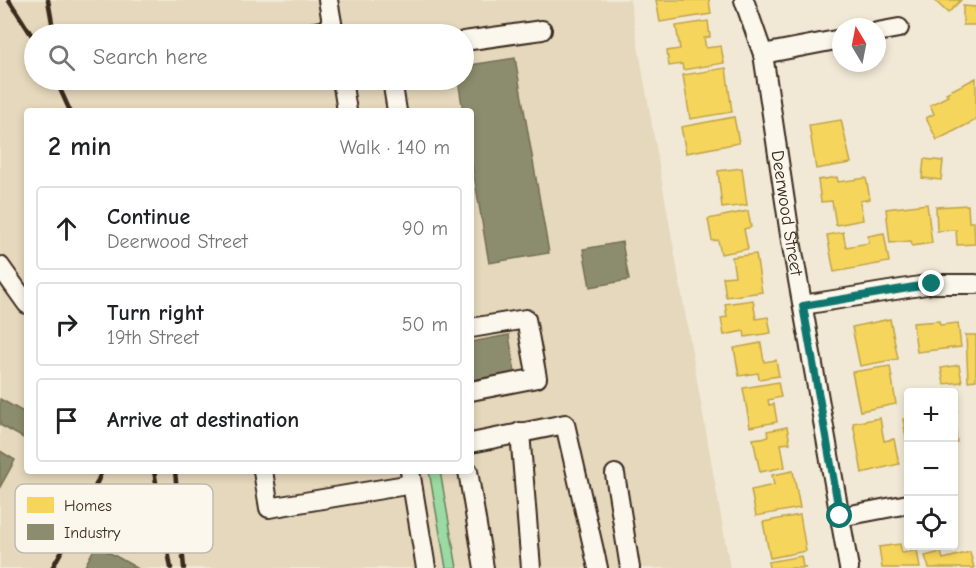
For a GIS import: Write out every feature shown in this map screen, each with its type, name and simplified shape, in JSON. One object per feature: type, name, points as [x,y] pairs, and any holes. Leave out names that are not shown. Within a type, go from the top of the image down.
[{"type":"street","points":[[328,0],[332,24]]},
{"type":"street","name":"Deerwood Street","points":[[744,0],[763,54],[803,306],[849,568]]},
{"type":"street","points":[[886,30],[898,28]]},
{"type":"street","points":[[474,40],[542,30]]},
{"type":"street","points":[[763,54],[832,41]]},
{"type":"street","points":[[344,90],[347,108]]},
{"type":"street","points":[[394,90],[397,108]]},
{"type":"street","points":[[2,276],[24,301]]},
{"type":"street","points":[[803,306],[932,284],[976,284]]},
{"type":"street","points":[[474,328],[526,319],[537,378],[474,390]]},
{"type":"street","points":[[474,443],[566,424],[598,568]]},
{"type":"street","points":[[520,432],[531,568]]},
{"type":"street","points":[[263,474],[269,508],[411,478],[426,568]]},
{"type":"street","points":[[468,474],[484,568]]},
{"type":"street","points":[[615,474],[630,568]]},
{"type":"street","points":[[840,516],[904,505]]},
{"type":"shaded area","points":[[0,0],[630,0],[730,568],[0,568]]},
{"type":"green space","points":[[430,474],[441,474],[457,568],[446,568]]},
{"type":"building: Homes","points":[[656,0],[709,0],[711,14],[660,22]]},
{"type":"building: Homes","points":[[934,0],[961,0],[948,13]]},
{"type":"building: Homes","points":[[963,6],[976,7],[976,25],[963,25]]},
{"type":"building: Homes","points":[[708,21],[710,37],[704,38],[706,48],[721,46],[724,63],[683,70],[682,64],[669,66],[667,51],[680,49],[676,26]]},
{"type":"building: Homes","points":[[726,68],[732,112],[690,119],[683,75]]},
{"type":"building: Homes","points":[[976,78],[976,120],[937,140],[926,118],[934,114],[930,105],[948,96],[946,93]]},
{"type":"building: Homes","points":[[734,117],[739,143],[686,153],[681,127]]},
{"type":"building: Homes","points":[[841,120],[851,163],[816,169],[809,125]]},
{"type":"building: Homes","points":[[924,159],[943,161],[941,180],[922,178]]},
{"type":"building: Homes","points":[[742,168],[747,205],[722,208],[718,171]]},
{"type":"building: Homes","points":[[837,177],[838,182],[866,178],[870,199],[860,201],[863,220],[836,225],[832,201],[821,202],[818,180]]},
{"type":"building: Homes","points":[[927,204],[932,243],[912,246],[911,241],[890,243],[886,209]]},
{"type":"building: Homes","points":[[968,205],[969,222],[974,222],[975,244],[957,245],[956,230],[937,231],[936,207]]},
{"type":"building: Homes","points":[[748,211],[751,227],[744,229],[748,249],[721,254],[718,240],[712,241],[708,219]]},
{"type":"building: Homes","points":[[843,232],[846,247],[869,243],[868,236],[884,233],[889,262],[834,272],[827,235]]},
{"type":"building: Homes","points":[[756,254],[762,292],[726,297],[723,277],[735,276],[732,257]]},
{"type":"building: Homes","points":[[753,300],[756,319],[768,317],[771,333],[745,337],[744,331],[724,335],[721,318],[727,317],[725,304]]},
{"type":"building: Homes","points":[[890,319],[898,359],[860,366],[852,327]]},
{"type":"building: Homes","points":[[939,321],[940,325],[958,323],[961,347],[917,352],[913,323]]},
{"type":"building: Homes","points":[[966,335],[976,335],[976,380],[968,381]]},
{"type":"building: Homes","points":[[761,343],[764,362],[776,360],[779,376],[759,379],[758,373],[739,376],[734,348]]},
{"type":"building: Homes","points":[[959,365],[962,382],[944,384],[941,368]]},
{"type":"building: Homes","points":[[890,366],[896,404],[860,411],[852,372]]},
{"type":"building: Homes","points":[[778,382],[781,397],[768,400],[769,405],[774,404],[777,422],[750,427],[743,388]]},
{"type":"building: Homes","points":[[880,418],[884,441],[894,439],[899,464],[862,473],[853,423]]},
{"type":"building: Homes","points":[[787,427],[790,443],[781,444],[785,467],[760,472],[753,439],[768,437],[767,431]]},
{"type":"building: Homes","points":[[793,471],[800,508],[756,516],[751,490],[774,485],[772,475]]},
{"type":"building: Homes","points":[[800,515],[806,551],[770,558],[763,522]]},
{"type":"building: Homes","points":[[900,544],[902,553],[917,550],[920,568],[882,568],[879,547]]},
{"type":"building: Homes","points":[[941,552],[943,559],[970,552],[974,568],[929,568],[925,556]]},
{"type":"building: Homes","points":[[801,556],[803,567],[806,568],[769,568],[768,562]]},
{"type":"building: Industry","points":[[515,58],[549,253],[489,263],[474,176],[474,108],[463,108],[460,90],[474,90],[474,64]]},
{"type":"building: Industry","points":[[622,242],[629,280],[590,287],[583,249]]},
{"type":"building: Industry","points":[[509,335],[515,373],[474,380],[474,341]]},
{"type":"building: Industry","points":[[0,399],[24,412],[24,438],[0,425]]},
{"type":"building: Industry","points":[[0,451],[15,460],[0,487]]},
{"type":"building: Industry","points":[[92,553],[110,553],[137,568],[84,568]]},
{"type":"railway","points":[[9,0],[24,24]]},
{"type":"railway","points":[[48,0],[52,24]]},
{"type":"railway","points":[[61,90],[69,108]]},
{"type":"railway","points":[[96,484],[101,474]]},
{"type":"railway","points":[[155,474],[156,484]]},
{"type":"railway","points":[[175,474],[176,484]]},
{"type":"railway","points":[[52,568],[61,553]]},
{"type":"railway","points":[[168,553],[171,568]]},
{"type":"railway","points":[[183,553],[184,568]]},
{"type":"route","points":[[840,516],[803,306],[932,284]]}]
